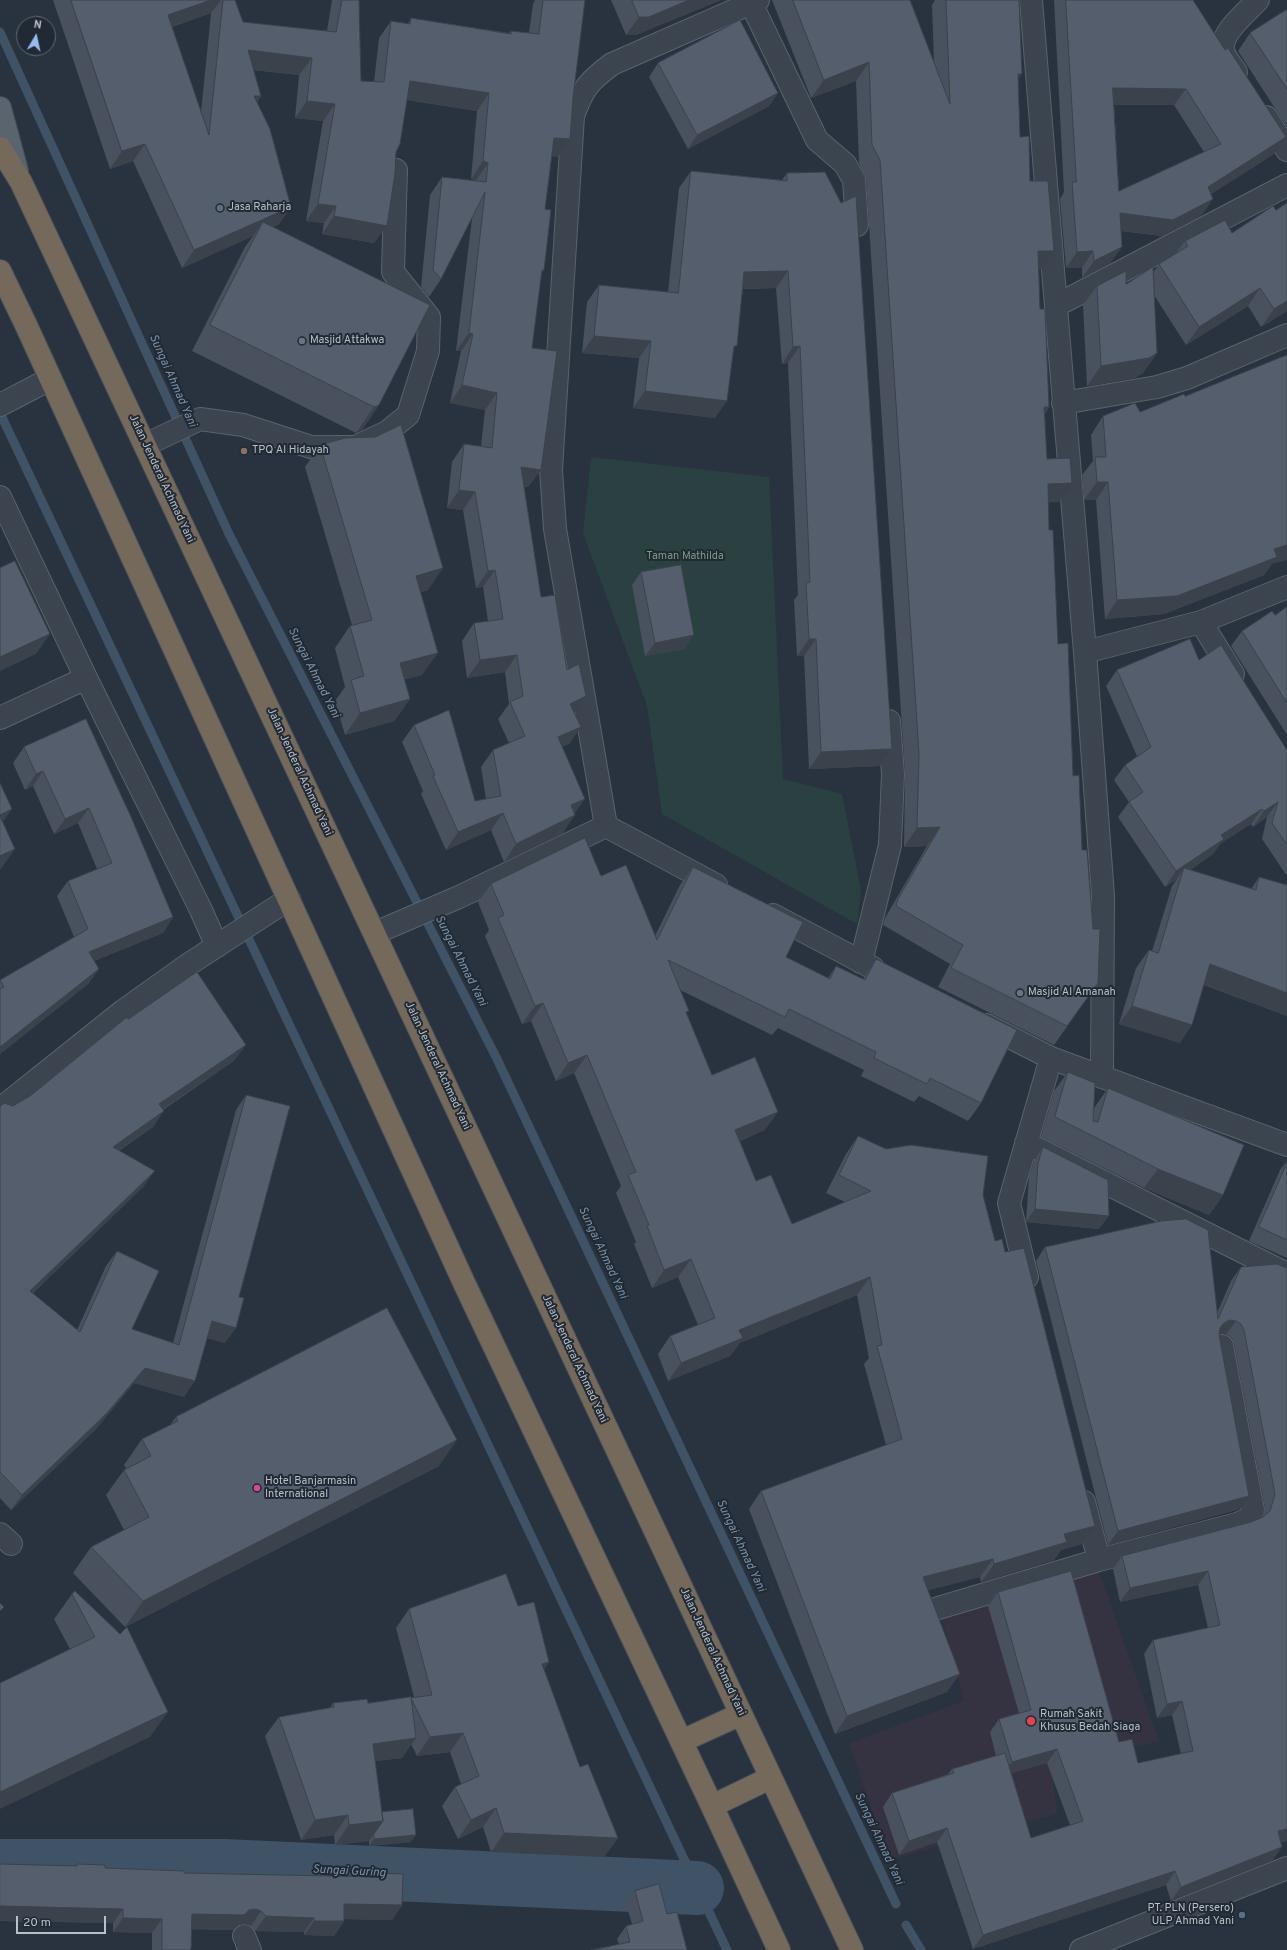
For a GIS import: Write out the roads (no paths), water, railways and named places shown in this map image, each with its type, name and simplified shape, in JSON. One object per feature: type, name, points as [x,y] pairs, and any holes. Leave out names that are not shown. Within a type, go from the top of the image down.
[{"type":"highway","name":"Jalan Jenderal Achmad Yani","points":[[0,148],[21,182],[145,445],[384,929],[770,1778],[852,1950]]},
{"type":"highway","points":[[0,271],[465,1285],[779,1950]]},
{"type":"highway","points":[[682,1742],[741,1714]]},
{"type":"highway","points":[[712,1806],[770,1778]]},
{"type":"main road","name":"Jalan Jenderal Achmad Yani","points":[[0,108],[21,182]]},
{"type":"street","points":[[1031,0],[1057,305],[1062,403],[1085,652],[1103,896],[1102,1078]]},
{"type":"street","points":[[1258,0],[1223,39],[1223,51],[1287,150]]},
{"type":"street","points":[[606,826],[555,529],[551,470],[573,116],[580,95],[592,79],[612,64],[754,2],[816,140],[846,164],[854,180],[858,244]]},
{"type":"street","points":[[145,445],[200,419],[244,425],[311,447],[355,447],[387,432],[408,415],[428,351],[430,317],[393,272],[396,170]]},
{"type":"street","points":[[1057,305],[1287,185]]},
{"type":"street","points":[[1062,403],[1157,387],[1187,378],[1287,335]]},
{"type":"street","points":[[0,406],[50,379]]},
{"type":"street","points":[[0,496],[86,678],[217,946]]},
{"type":"street","points":[[1085,652],[1201,622],[1287,587]]},
{"type":"street","points":[[1201,622],[1246,694]]},
{"type":"street","points":[[0,718],[86,678]]},
{"type":"street","points":[[861,962],[890,845],[893,774],[888,702]]},
{"type":"street","points":[[606,826],[737,896]]},
{"type":"street","points":[[384,929],[606,826]]},
{"type":"street","points":[[0,1109],[123,1011],[217,946],[289,899]]},
{"type":"street","points":[[757,907],[889,976]]},
{"type":"street","points":[[967,1016],[1051,1058],[1287,1145]]},
{"type":"street","points":[[1031,1295],[1009,1203],[1051,1058]]},
{"type":"street","points":[[1026,1143],[1287,1274]]},
{"type":"street","points":[[935,1609],[1099,1560],[1237,1524],[1249,1519],[1253,1510],[1222,1346]]},
{"type":"street","points":[[1079,1485],[1099,1560]]},
{"type":"street","points":[[1081,1950],[1287,1868]]},
{"type":"waterway","name":"Sungai Ahmad Yani","points":[[0,32],[229,534],[497,1059],[896,1904]]},
{"type":"waterway","name":"Sungai Ahmad Yani","points":[[0,413],[727,1950]]},
{"type":"waterway","name":"Sungai Guring","points":[[0,1866],[224,1866],[697,1888]]},
{"type":"waterway","name":"Sungai Ahmad Yani","points":[[906,1925],[921,1950]]},
{"type":"place","name":"Jasa Raharja","points":[[220,208]]},
{"type":"place","name":"Masjid Attakwa","points":[[302,341]]},
{"type":"place","name":"TPQ Al Hidayah","points":[[244,451]]},
{"type":"place","name":"Masjid Al Amanah","points":[[1020,993]]},
{"type":"place","name":"Hotel Banjarmasin International","points":[[257,1488]]},
{"type":"place","name":"Rumah Sakit Khusus Bedah Siaga","points":[[1031,1721]]},
{"type":"place","name":"PT. PLN (Persero) ULP Ahmad Yani","points":[[1242,1915]]},
{"type":"park label","name":"Taman Mathilda","points":[[685,557]]}]
